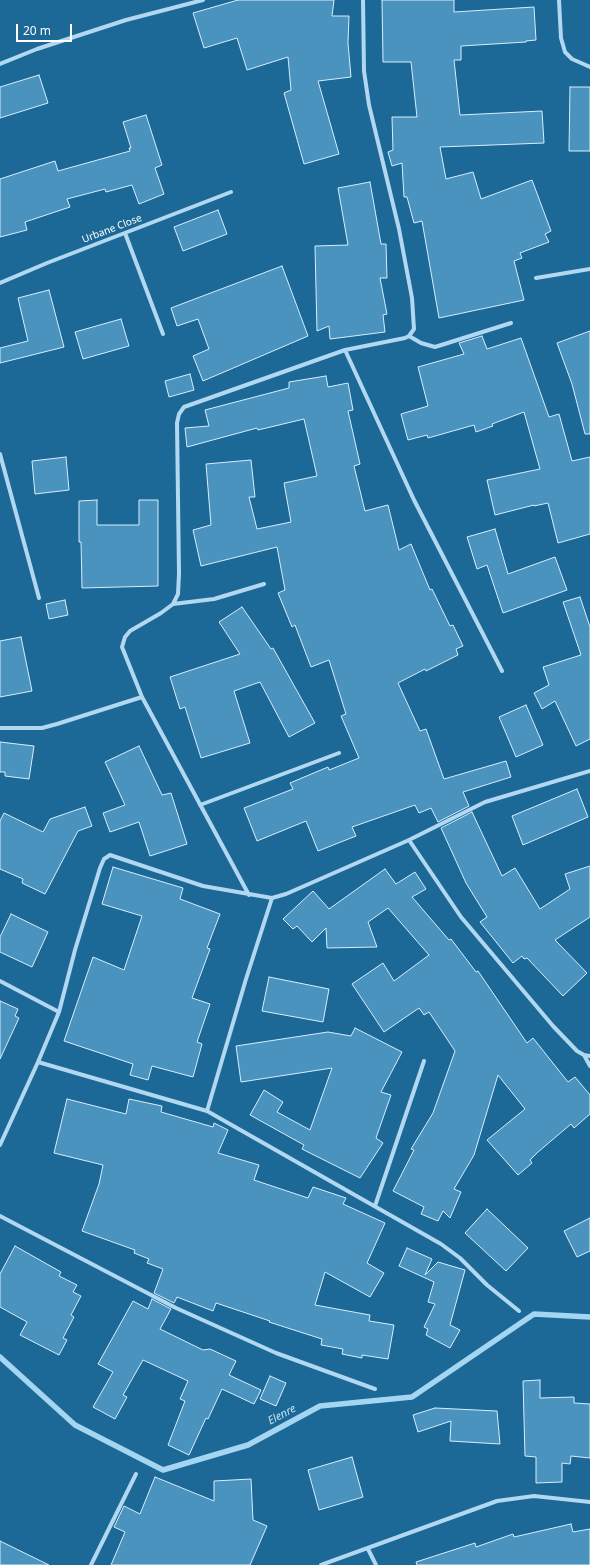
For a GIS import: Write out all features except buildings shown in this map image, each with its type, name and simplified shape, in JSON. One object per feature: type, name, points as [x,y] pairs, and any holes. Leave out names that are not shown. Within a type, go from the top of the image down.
[{"type":"street","points":[[0,64],[37,48],[126,20],[203,0]]},
{"type":"street","points":[[248,895],[142,697],[122,647],[125,637],[130,631],[161,613],[173,604],[178,594],[177,423],[179,414],[184,407],[345,350],[405,338],[409,336],[414,329],[412,298],[399,229],[368,98],[364,71],[363,0]]},
{"type":"street","points":[[559,0],[560,38],[565,52],[572,59],[590,67]]},
{"type":"street","name":"Urbane Close","points":[[0,283],[47,263],[231,192]]},
{"type":"street","points":[[125,233],[164,334]]},
{"type":"street","points":[[536,278],[590,269]]},
{"type":"street","points":[[409,336],[421,343],[434,347],[511,323]]},
{"type":"street","points":[[345,350],[414,500],[502,671]]},
{"type":"street","points":[[0,454],[39,598]]},
{"type":"street","points":[[173,604],[214,600],[264,584]]},
{"type":"street","points":[[0,728],[42,728],[142,697]]},
{"type":"street","points":[[200,805],[338,753]]},
{"type":"street","points":[[0,1145],[59,1012],[75,950],[100,868],[104,859],[110,855],[203,886],[272,898],[409,840],[485,802],[590,771]]},
{"type":"street","points":[[409,840],[461,916],[553,1026],[584,1055],[590,1066]]},
{"type":"street","points":[[207,1111],[246,979],[272,898]]},
{"type":"street","points":[[0,981],[59,1012]]},
{"type":"street","points":[[584,1055],[590,1056]]},
{"type":"street","points":[[375,1206],[424,1061]]},
{"type":"street","points":[[38,1062],[207,1111],[441,1244],[460,1258],[487,1285],[519,1311]]},
{"type":"street","points":[[0,1216],[176,1308],[276,1353],[375,1389]]},
{"type":"street","points":[[91,1565],[136,1474]]},
{"type":"street","points":[[321,1565],[497,1501],[534,1496],[590,1502]]},
{"type":"street","points":[[368,1549],[376,1565]]},
{"type":"waterway","name":"Elenre","points":[[0,1357],[75,1425],[163,1470],[248,1445],[320,1406],[412,1397],[534,1314],[590,1317]]}]
